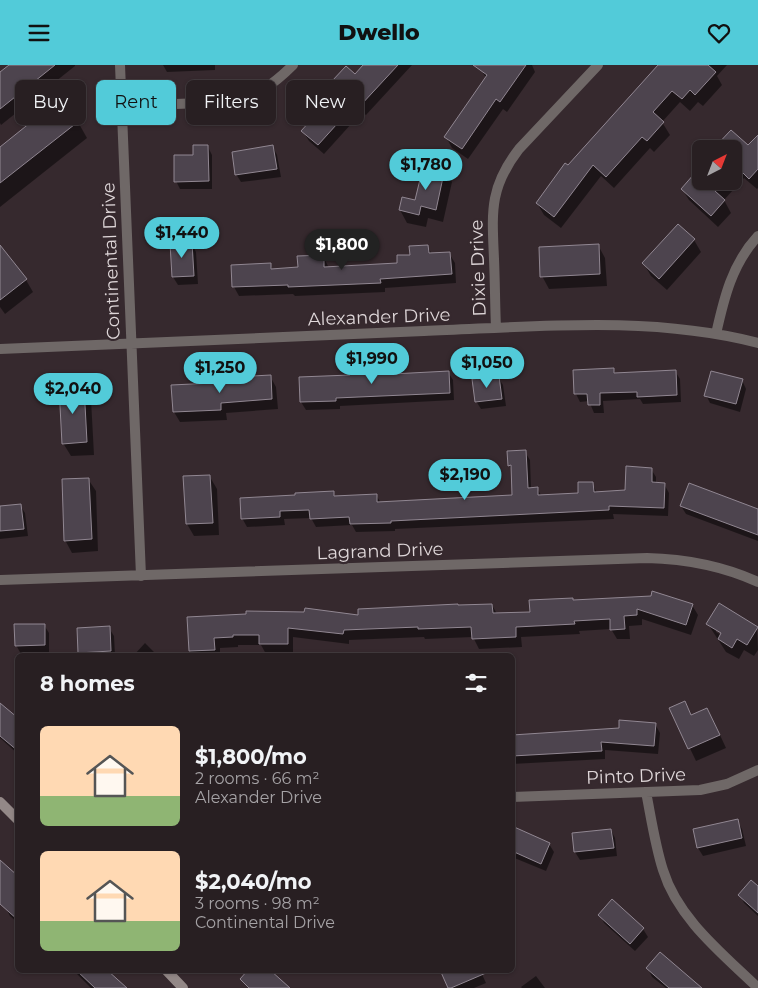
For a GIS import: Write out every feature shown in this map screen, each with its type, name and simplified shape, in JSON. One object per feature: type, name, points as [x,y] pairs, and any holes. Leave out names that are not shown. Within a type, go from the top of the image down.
[{"type":"street","name":"Continental Drive","points":[[120,65],[121,80]]},
{"type":"street","points":[[176,104],[229,102],[242,99],[272,85],[293,65]]},
{"type":"street","name":"Dixie Drive","points":[[496,328],[492,213],[500,180],[519,149],[595,66]]},
{"type":"street","name":"Continental Drive","points":[[123,125],[130,343],[141,576]]},
{"type":"street","points":[[716,334],[731,277],[743,255],[758,236]]},
{"type":"street","name":"Alexander Drive","points":[[0,349],[496,328],[641,325],[716,334],[758,343]]},
{"type":"street","name":"Lagrand Drive","points":[[0,580],[647,558],[676,559],[710,565],[758,582]]},
{"type":"street","name":"Pinto Drive","points":[[515,797],[700,790],[740,779],[758,770]]},
{"type":"street","points":[[646,792],[663,870],[680,905],[704,936],[758,988]]},
{"type":"street","points":[[0,802],[15,817]]},
{"type":"street","points":[[169,973],[183,988]]},
{"type":"building","points":[[9,65],[55,65],[36,80],[15,80],[15,97],[0,109],[0,72]]},
{"type":"building","points":[[363,65],[398,65],[364,102],[364,80],[333,80],[346,66],[355,74]]},
{"type":"building","points":[[473,65],[526,65],[500,102],[496,99],[462,149],[444,137],[487,75]]},
{"type":"building","points":[[658,65],[708,65],[716,72],[695,95],[690,90],[682,99],[672,91],[653,112],[664,122],[647,141],[642,137],[606,177],[593,165],[554,217],[536,203],[565,163],[568,165]]},
{"type":"building","points":[[27,125],[74,125],[0,183],[0,147]]},
{"type":"building","points":[[306,125],[336,125],[318,145],[301,131]]},
{"type":"building","points":[[731,130],[748,145],[758,135],[758,169],[749,179],[742,172],[742,140],[722,140]]},
{"type":"building","points":[[193,145],[208,145],[209,181],[174,182],[174,155],[193,155]]},
{"type":"building","points":[[273,145],[277,169],[235,175],[232,152]]},
{"type":"building","points":[[424,163],[445,168],[436,210],[421,206],[419,215],[399,210],[402,197],[415,200]]},
{"type":"building","points":[[692,176],[692,190],[716,190],[725,200],[711,216],[681,189]]},
{"type":"building","points":[[678,224],[695,239],[659,279],[642,263]]},
{"type":"building","points":[[192,242],[194,276],[172,277],[170,243]]},
{"type":"building","points":[[599,244],[600,274],[540,277],[539,247]]},
{"type":"building","points":[[0,245],[27,279],[0,300]]},
{"type":"building","points":[[428,245],[429,253],[450,252],[452,274],[380,279],[381,283],[288,287],[288,285],[232,287],[231,265],[271,263],[271,269],[298,267],[297,256],[324,255],[324,267],[397,263],[397,255],[410,255],[409,246]]},
{"type":"building","points":[[614,368],[614,373],[676,370],[677,395],[637,397],[637,392],[600,393],[600,405],[588,405],[587,394],[574,394],[573,370]]},
{"type":"building","points":[[391,371],[392,374],[449,371],[450,393],[336,398],[336,401],[300,402],[299,377]]},
{"type":"building","points":[[711,371],[743,379],[736,404],[704,396]]},
{"type":"building","points":[[271,375],[272,399],[221,403],[221,410],[173,412],[171,385],[235,382],[234,377]]},
{"type":"building","points":[[499,376],[502,399],[475,402],[472,379]]},
{"type":"building","points":[[84,386],[87,442],[62,444],[59,387]]},
{"type":"building","points":[[526,450],[528,488],[538,487],[538,495],[578,493],[578,482],[593,482],[594,492],[625,490],[626,466],[652,468],[652,482],[665,483],[664,508],[609,506],[609,510],[391,521],[391,523],[350,524],[349,517],[310,519],[309,510],[280,511],[280,517],[241,519],[240,498],[295,495],[295,493],[334,491],[334,496],[377,494],[377,502],[512,495],[511,465],[508,466],[507,451]]},
{"type":"building","points":[[210,475],[213,523],[186,524],[183,476]]},
{"type":"building","points":[[89,478],[92,539],[64,541],[62,479]]},
{"type":"building","points":[[689,483],[758,509],[758,535],[680,506]]},
{"type":"building","points":[[21,504],[24,529],[0,531],[0,506]]},
{"type":"building","points":[[652,591],[693,604],[686,625],[637,609],[637,615],[624,616],[625,629],[610,630],[610,619],[574,621],[575,624],[516,627],[516,637],[472,639],[471,627],[344,630],[343,634],[288,628],[288,644],[259,644],[259,635],[233,635],[233,637],[214,638],[215,650],[189,651],[187,617],[246,614],[246,611],[304,612],[305,608],[358,615],[358,609],[458,604],[492,604],[493,613],[530,612],[529,600],[651,596]]},
{"type":"building","points":[[719,603],[758,627],[747,645],[737,639],[732,648],[718,639],[721,633],[706,624]]},
{"type":"building","points":[[14,624],[45,624],[45,645],[15,646]]},
{"type":"building","points":[[110,626],[111,651],[78,653],[77,628]]},
{"type":"building","points":[[685,701],[691,715],[707,708],[720,735],[688,749],[669,708]]},
{"type":"building","points":[[0,703],[15,716],[15,748],[0,736]]},
{"type":"building","points":[[619,720],[656,723],[654,746],[601,742],[602,751],[515,756],[515,735],[619,728]]},
{"type":"building","points":[[738,819],[742,838],[697,848],[693,829]]},
{"type":"building","points":[[515,827],[550,843],[541,864],[515,852]]},
{"type":"building","points":[[611,829],[614,848],[574,852],[572,833]]},
{"type":"building","points":[[0,860],[15,873],[15,917],[0,904]]},
{"type":"building","points":[[751,880],[758,886],[758,913],[738,895]]},
{"type":"building","points":[[612,899],[644,928],[630,944],[598,915]]},
{"type":"building","points":[[660,952],[702,988],[669,988],[646,968]]},
{"type":"building","points":[[79,973],[110,973],[127,988],[95,988]]},
{"type":"building","points":[[245,973],[273,973],[290,988],[249,988],[240,979]]},
{"type":"building","points":[[441,973],[486,973],[451,988],[448,988]]}]
